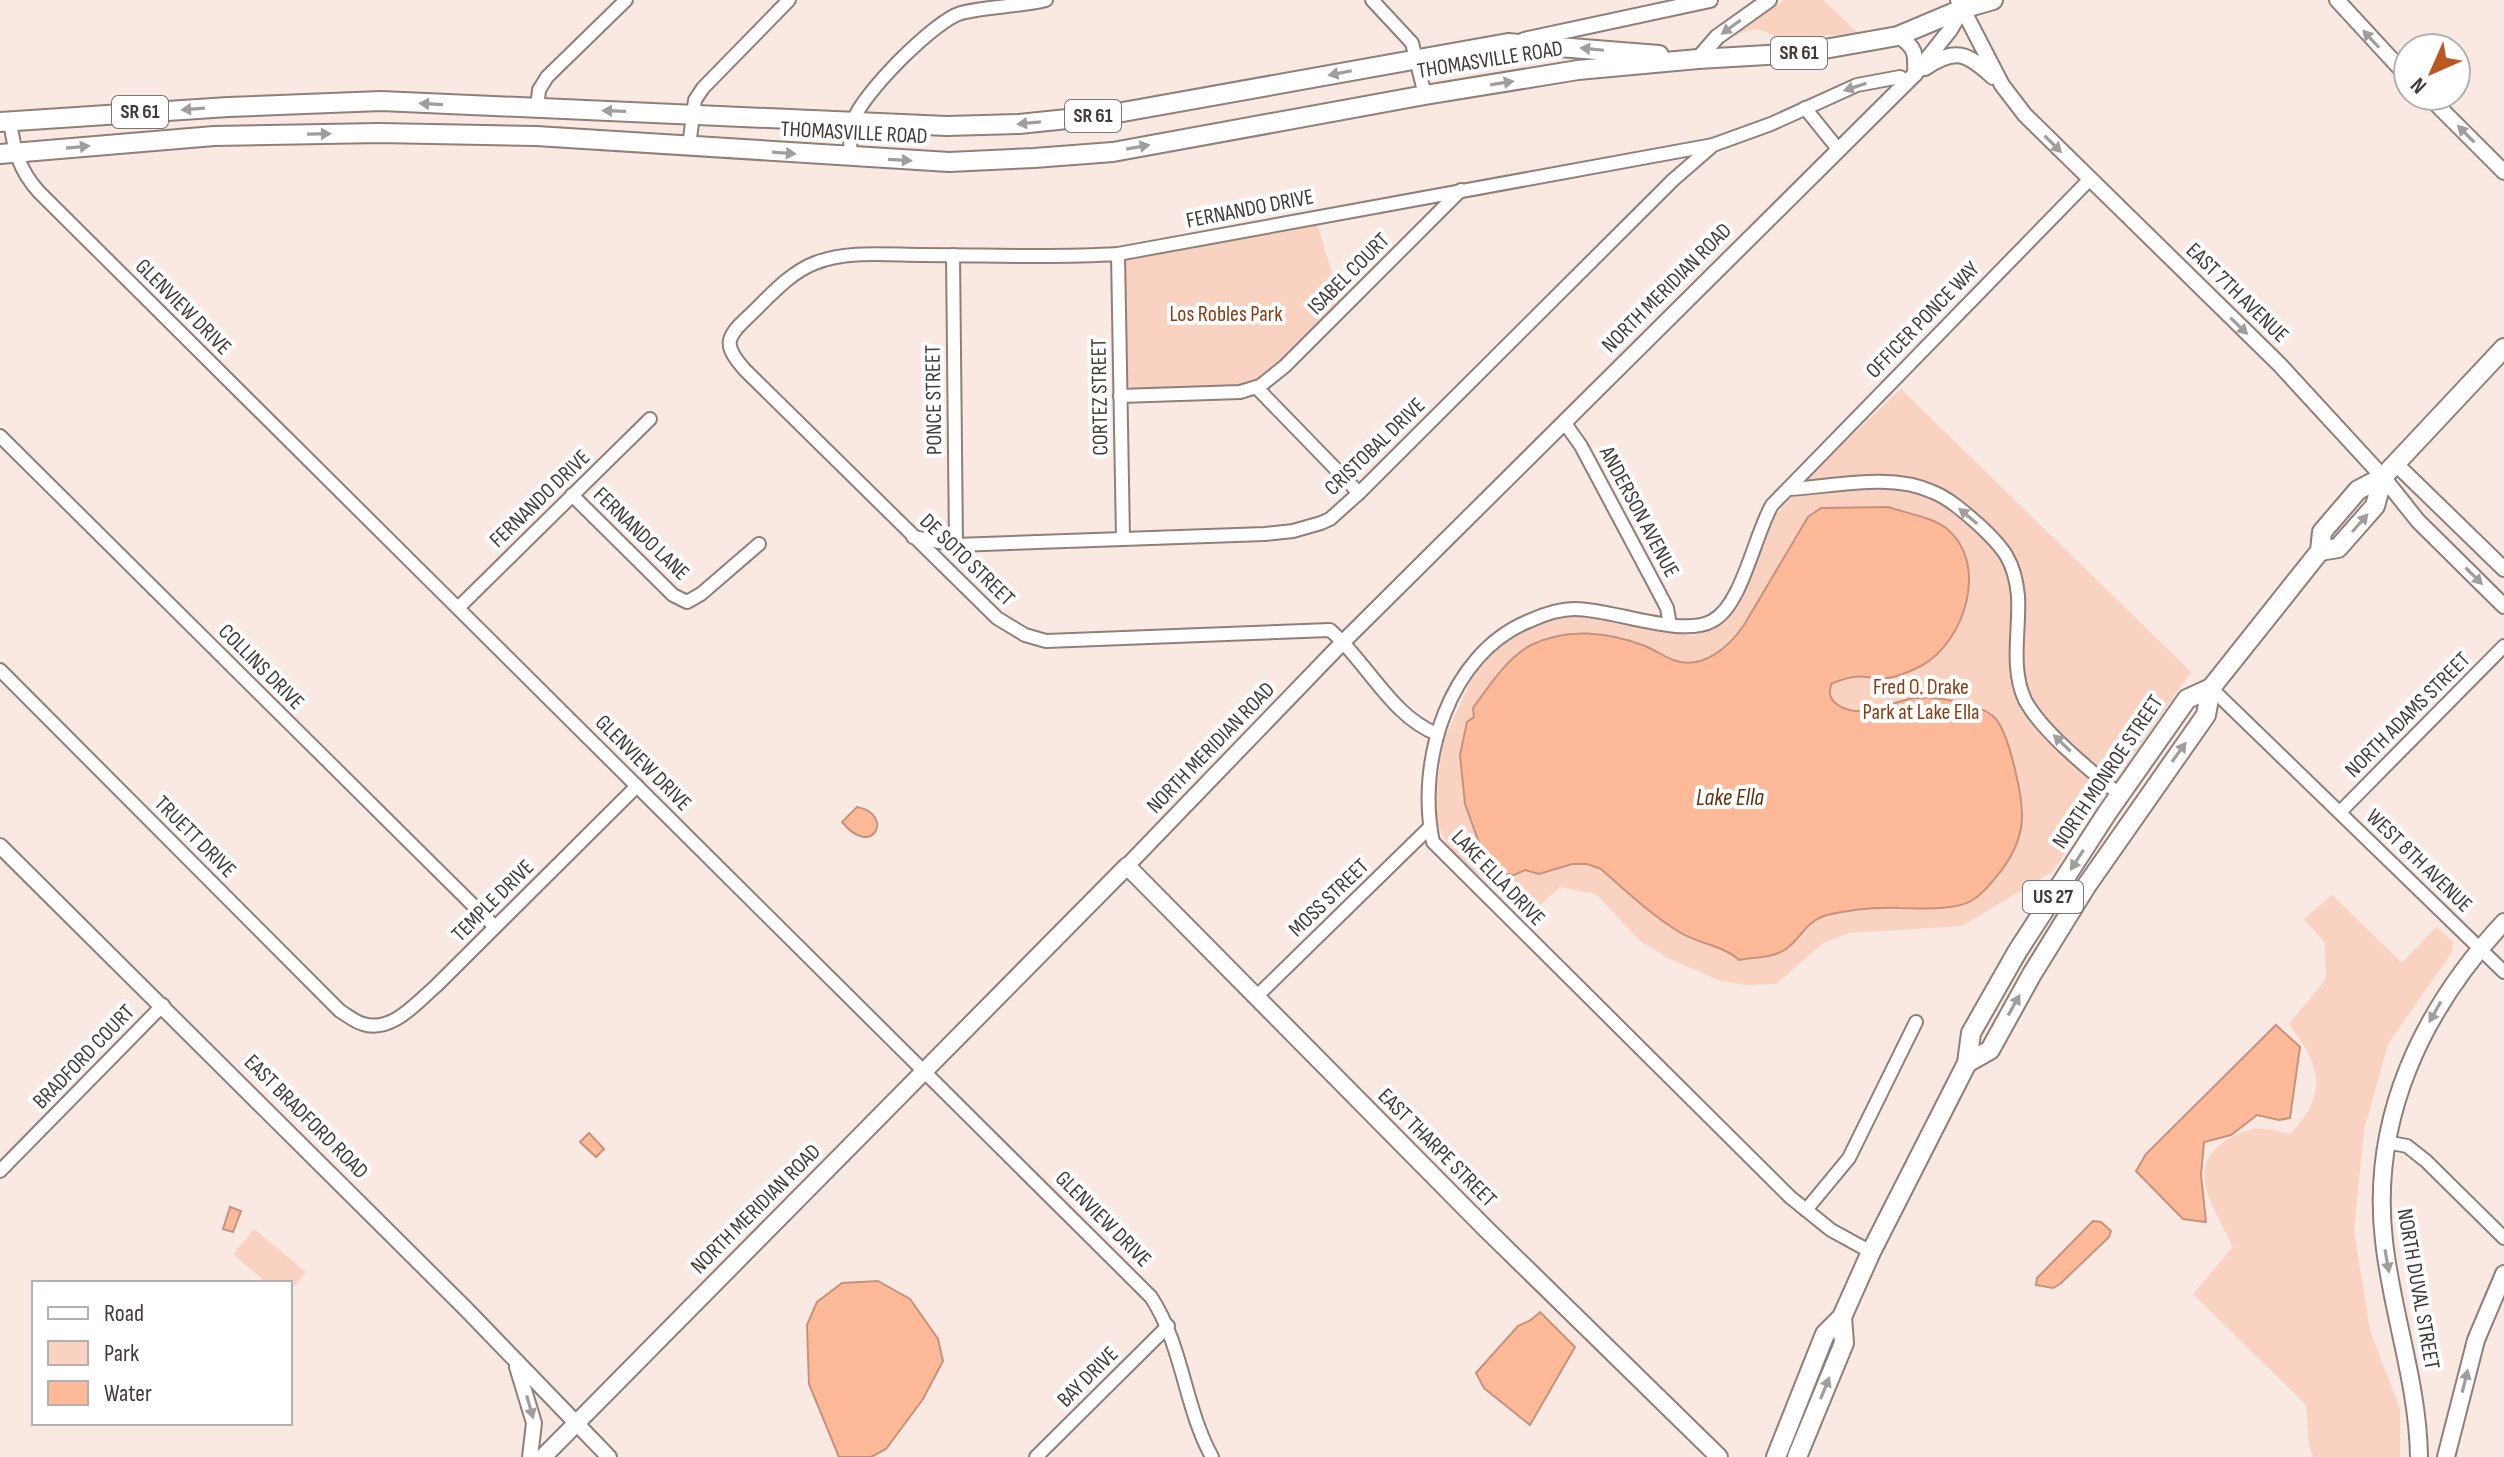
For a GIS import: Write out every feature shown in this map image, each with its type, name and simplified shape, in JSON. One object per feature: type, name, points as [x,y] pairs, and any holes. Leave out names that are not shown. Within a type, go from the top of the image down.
[{"type":"main road","name":"THOMASVILLE ROAD","points":[[7,153],[214,136],[379,133],[511,136],[949,162],[1113,152],[1578,70],[1802,53],[1898,36],[1965,3],[1993,0]]},
{"type":"main road","name":"THOMASVILLE ROAD","points":[[5,122],[381,101],[692,113],[852,123],[947,126],[1019,124],[1106,115],[1222,96],[1508,43],[1698,59]]},
{"type":"main road","points":[[1222,96],[1232,131]]},
{"type":"main road","points":[[379,133],[381,101]]},
{"type":"main road","points":[[509,107],[511,136]]},
{"type":"main road","points":[[155,112],[156,140]]},
{"type":"main road","name":"NORTH MONROE STREET","points":[[1776,1457],[1825,1334],[1842,1317],[1871,1252],[1967,1063],[1971,1033],[2017,952],[2120,795],[2187,699],[2211,688],[2320,551],[2322,532],[2358,490],[2389,470],[2504,348]]},
{"type":"main road","name":"NORTH MONROE STREET","points":[[1967,1063],[1990,1050],[2032,974],[2136,812],[2206,715],[2211,688]]},
{"type":"main road","points":[[2120,795],[2136,812]]},
{"type":"main road","name":"EAST THARPE STREET","points":[[1127,866],[1485,1228],[1719,1457]]},
{"type":"main road","name":"NORTH MERIDIAN ROAD","points":[[543,1457],[1127,866]]},
{"type":"main road","name":"NORTH DUVAL STREET","points":[[2419,1457],[2417,1414],[2384,1243],[2381,1179],[2386,1142],[2393,1109],[2413,1052],[2447,993],[2480,948],[2504,922]]},
{"type":"main road","points":[[2446,1457],[2476,1340],[2504,1274]]},
{"type":"main road","name":"NORTH MONROE STREET","points":[[1797,1457],[1844,1343],[1842,1317]]},
{"type":"street","points":[[537,108],[539,90],[547,77],[626,0]]},
{"type":"street","points":[[689,146],[695,100],[710,78],[789,0]]},
{"type":"street","points":[[850,157],[852,123],[871,89],[938,26],[960,13],[1046,0]]},
{"type":"street","points":[[1372,0],[1412,43],[1425,95]]},
{"type":"street","points":[[1508,43],[1710,0]]},
{"type":"street","points":[[1698,59],[1717,37],[1769,0]]},
{"type":"street","points":[[2337,0],[2392,60]]},
{"type":"street","name":"NORTH MERIDIAN ROAD","points":[[1127,866],[1343,642],[1911,78],[1950,30],[1965,3]]},
{"type":"street","name":"EAST 7TH AVENUE","points":[[1965,3],[2002,85],[2025,115],[2389,470],[2504,569]]},
{"type":"street","points":[[1898,36],[1912,44],[1916,52],[1911,78]]},
{"type":"street","name":"NORTH MERIDIAN ROAD","points":[[1911,78],[1939,58],[1957,53],[1974,59],[2002,85]]},
{"type":"street","name":"FERNANDO DRIVE","points":[[728,346],[730,337],[742,323],[790,277],[831,258],[866,254],[1074,257],[1118,254],[1713,145],[1771,124],[1857,85],[1900,77],[1911,78]]},
{"type":"street","points":[[1805,108],[1838,149]]},
{"type":"street","points":[[2444,112],[2504,172]]},
{"type":"street","name":"GLENVIEW DRIVE","points":[[5,122],[7,153],[39,192],[1123,1266],[1151,1297],[1168,1326],[1192,1411],[1212,1457]]},
{"type":"street","name":"CRISTOBAL DRIVE","points":[[913,537],[956,545],[1265,534],[1293,531],[1330,519],[1673,180],[1713,145]]},
{"type":"street","name":"OFFICER PONCE WAY","points":[[1788,489],[2089,180]]},
{"type":"street","name":"ISABEL COURT","points":[[1257,388],[1285,366],[1461,190]]},
{"type":"street","name":"CORTEZ STREET","points":[[1118,254],[1123,539]]},
{"type":"street","name":"PONCE STREET","points":[[953,255],[956,545]]},
{"type":"street","name":"DE SOTO STREET","points":[[728,346],[732,356],[745,370],[997,618],[1030,637],[1046,641],[1330,630],[1343,642]]},
{"type":"street","points":[[1120,396],[1240,392],[1257,388],[1359,493]]},
{"type":"street","name":"FERNANDO DRIVE","points":[[458,608],[650,419]]},
{"type":"street","name":"ANDERSON AVENUE","points":[[1564,422],[1581,446],[1667,608],[1670,625]]},
{"type":"street","name":"COLLINS DRIVE","points":[[0,436],[495,927]]},
{"type":"street","name":"EAST 7TH AVENUE","points":[[2389,470],[2442,545],[2504,606]]},
{"type":"street","points":[[1788,489],[1874,483],[1915,485],[1945,497],[1995,540],[2004,549],[2014,572],[2018,597],[2017,667],[2024,697],[2042,724],[2120,795]]},
{"type":"street","name":"LAKE ELLA DRIVE","points":[[1788,489],[1764,520],[1730,606],[1721,616],[1700,626],[1670,625],[1600,610],[1574,609],[1543,615],[1514,627],[1488,645],[1475,660],[1447,708],[1437,734],[1427,793],[1430,827],[1433,842],[1450,861],[1790,1197],[1831,1230],[1871,1252]]},
{"type":"street","name":"FERNANDO LANE","points":[[572,495],[673,595],[687,602],[701,594],[759,544]]},
{"type":"street","points":[[2442,545],[2459,528]]},
{"type":"street","points":[[1343,642],[1412,720],[1437,734]]},
{"type":"street","name":"NORTH ADAMS STREET","points":[[2340,812],[2504,646]]},
{"type":"street","name":"TRUETT DRIVE","points":[[0,670],[340,1011],[366,1025]]},
{"type":"street","name":"WEST 8TH AVENUE","points":[[2211,688],[2480,948],[2502,965]]},
{"type":"street","name":"TEMPLE DRIVE","points":[[366,1025],[387,1024],[401,1016],[637,786]]},
{"type":"street","name":"MOSS STREET","points":[[1256,997],[1430,827]]},
{"type":"street","name":"EAST BRADFORD ROAD","points":[[0,846],[163,1005],[609,1457]]},
{"type":"street","name":"BRADFORD COURT","points":[[0,1171],[163,1005]]},
{"type":"street","points":[[1806,1210],[1849,1158],[1916,1022]]},
{"type":"street","points":[[2386,1142],[2407,1146],[2426,1161],[2504,1238]]},
{"type":"street","name":"BAY DRIVE","points":[[1036,1457],[1168,1326]]},
{"type":"street","points":[[514,1359],[534,1423],[530,1457]]},
{"type":"green space","points":[[1784,0],[1823,0],[1859,34],[1777,38],[1756,30],[1735,36],[1733,32]]},
{"type":"green space","name":"Los Robles Park","points":[[1317,224],[1341,302],[1273,371],[1249,386],[1134,390],[1126,384],[1124,257]]},
{"type":"green space","name":"Lake Ella","points":[[1901,389],[2191,672],[2052,872],[1962,926],[1849,933],[1823,943],[1776,984],[1746,985],[1718,980],[1666,957],[1640,941],[1596,894],[1560,887],[1527,917],[1451,851],[1436,821],[1434,804],[1444,739],[1477,668],[1495,647],[1521,629],[1548,620],[1587,614],[1693,636],[1720,625],[1738,605],[1772,519],[1818,467]]},
{"type":"green space","points":[[2332,895],[2402,963],[2436,927],[2453,942],[2452,952],[2388,1044],[2364,1130],[2354,1230],[2370,1331],[2400,1409],[2400,1457],[2313,1457],[2306,1405],[2193,1294],[2233,1247],[2205,1185],[2208,1160],[2227,1139],[2244,1131],[2262,1129],[2290,1134],[2311,1105],[2316,1079],[2313,1066],[2289,1024],[2326,979],[2325,943],[2304,919]]},
{"type":"green space","points":[[254,1229],[306,1272],[292,1289],[292,1281],[265,1281],[233,1254]]},
{"type":"water","name":"Lake Ella","points":[[1888,507],[1940,524],[1959,543],[1967,561],[1969,581],[1960,621],[1937,655],[1921,666],[1890,678],[1849,678],[1831,684],[1830,696],[1838,705],[1856,711],[1876,709],[1914,698],[1933,698],[1979,708],[1995,718],[2014,764],[2022,824],[2009,859],[1979,895],[1964,904],[1946,908],[1872,908],[1827,915],[1814,921],[1781,952],[1739,960],[1670,926],[1601,869],[1587,864],[1572,864],[1539,874],[1525,870],[1514,875],[1502,873],[1491,866],[1465,804],[1460,755],[1467,722],[1474,717],[1473,708],[1514,657],[1545,639],[1588,634],[1631,641],[1684,663],[1704,660],[1723,649],[1744,625],[1808,517],[1821,508]]},
{"type":"water","points":[[857,807],[869,811],[875,818],[877,825],[870,836],[853,833],[842,822]]},
{"type":"water","points":[[2276,1025],[2300,1047],[2290,1118],[2279,1120],[2257,1115],[2231,1135],[2204,1142],[2201,1175],[2206,1222],[2183,1219],[2136,1171],[2146,1154]]},
{"type":"water","points":[[589,1133],[604,1149],[596,1157],[580,1142]]},
{"type":"water","points":[[230,1207],[241,1211],[233,1232],[223,1229]]},
{"type":"water","points":[[2093,1221],[2101,1222],[2111,1231],[2109,1237],[2060,1284],[2053,1288],[2036,1285],[2037,1278]]},
{"type":"water","points":[[878,1281],[910,1299],[938,1339],[943,1361],[923,1399],[886,1449],[871,1457],[839,1457],[809,1384],[807,1325],[817,1302],[842,1283]]},
{"type":"water","points":[[1540,1312],[1575,1347],[1530,1425],[1484,1388],[1476,1373],[1518,1326]]},
{"type":"park label","name":"Fred O. Drake Park at Lake Ella","points":[[1921,700]]}]
